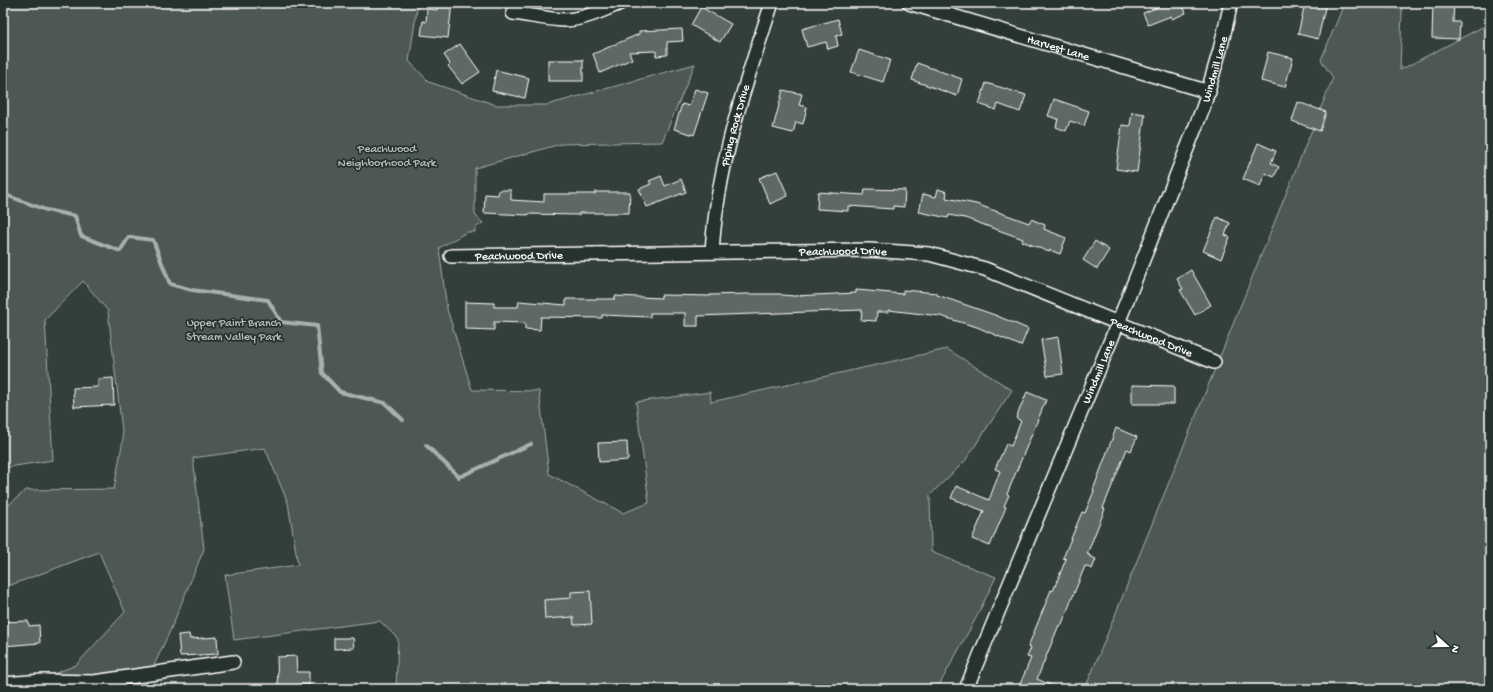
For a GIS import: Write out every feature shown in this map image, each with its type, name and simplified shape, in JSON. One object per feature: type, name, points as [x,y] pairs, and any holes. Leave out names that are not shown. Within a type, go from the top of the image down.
[{"type":"street","points":[[513,13],[566,20],[595,14],[620,3]]},
{"type":"street","name":"Piping Rock Drive","points":[[712,252],[716,211],[735,119],[772,3]]},
{"type":"street","name":"Harvest Lane","points":[[909,3],[1209,92]]},
{"type":"street","name":"Windmill Lane","points":[[966,689],[1118,323],[1209,92],[1230,3]]},
{"type":"street","name":"Peachwood Drive","points":[[451,256],[869,250],[928,254],[985,269],[1214,362]]},
{"type":"street","points":[[3,684],[43,681],[94,682],[233,662]]},
{"type":"green space","points":[[3,3],[418,3],[409,61],[429,82],[496,105],[547,105],[695,64],[662,142],[561,144],[475,168],[475,215],[483,223],[475,228],[475,232],[467,232],[439,248],[447,309],[472,390],[539,391],[549,474],[623,513],[649,503],[636,402],[710,392],[711,402],[947,349],[1012,390],[965,461],[930,495],[931,552],[996,577],[975,620],[937,689],[396,689],[398,639],[380,621],[234,640],[225,575],[298,565],[288,503],[265,448],[193,458],[204,549],[170,631],[143,689],[15,689],[76,665],[125,612],[99,552],[3,588],[3,510],[26,490],[114,489],[123,439],[108,311],[83,281],[45,320],[53,460],[3,468]]},
{"type":"green space","points":[[1344,4],[1402,9],[1400,70],[1490,23],[1490,689],[1085,689],[1333,78],[1321,60]]},
{"type":"building","points":[[438,3],[452,3],[448,38],[421,35],[423,21],[426,22],[427,9],[437,10]]},
{"type":"building","points":[[1154,3],[1182,3],[1186,13],[1172,19],[1171,16],[1148,25],[1143,13],[1156,8]]},
{"type":"building","points":[[1305,3],[1326,3],[1318,39],[1298,34]]},
{"type":"building","points":[[1433,3],[1454,3],[1453,22],[1460,22],[1459,39],[1432,38]]},
{"type":"building","points":[[701,7],[731,24],[720,42],[691,25]]},
{"type":"building","points":[[838,19],[842,34],[836,36],[838,46],[828,49],[826,42],[807,47],[802,29]]},
{"type":"building","points":[[682,29],[683,41],[667,42],[667,55],[656,56],[656,51],[629,52],[632,59],[600,73],[593,54],[639,34],[639,31]]},
{"type":"building","points":[[460,44],[480,72],[462,84],[448,66],[450,64],[444,55]]},
{"type":"building","points":[[859,50],[890,60],[883,82],[851,72]]},
{"type":"building","points":[[1268,52],[1293,58],[1285,87],[1261,81]]},
{"type":"building","points":[[548,60],[583,60],[583,81],[548,81]]},
{"type":"building","points":[[917,63],[962,79],[957,96],[912,80]]},
{"type":"building","points":[[496,70],[529,78],[525,98],[492,91]]},
{"type":"building","points":[[986,83],[1026,95],[1020,112],[998,104],[996,110],[979,104]]},
{"type":"building","points":[[695,89],[708,93],[694,135],[674,129],[682,104],[689,106]]},
{"type":"building","points":[[783,90],[802,94],[799,105],[807,107],[803,124],[796,122],[793,133],[773,128]]},
{"type":"building","points":[[1054,99],[1089,111],[1084,126],[1070,121],[1066,131],[1056,127],[1058,119],[1048,116]]},
{"type":"building","points":[[1298,102],[1326,112],[1320,131],[1292,121]]},
{"type":"building","points":[[1132,112],[1145,114],[1137,172],[1116,169],[1122,125],[1130,126]]},
{"type":"building","points":[[1258,143],[1276,151],[1271,163],[1279,167],[1274,177],[1265,173],[1260,186],[1243,179]]},
{"type":"building","points":[[777,171],[788,196],[770,204],[759,178]]},
{"type":"building","points":[[661,176],[665,186],[681,179],[686,192],[647,207],[639,189],[651,184],[649,181]]},
{"type":"building","points":[[865,189],[905,190],[904,207],[893,206],[893,209],[848,206],[848,211],[817,209],[818,192],[864,195]]},
{"type":"building","points":[[938,189],[947,192],[946,198],[976,204],[1029,223],[1031,219],[1045,225],[1044,229],[1066,238],[1060,254],[1050,250],[1049,252],[1022,241],[1023,239],[965,218],[949,215],[948,218],[919,212],[923,194],[936,197]]},
{"type":"building","points":[[499,190],[511,190],[511,200],[544,202],[544,194],[630,192],[629,213],[528,215],[484,213],[485,194],[498,195]]},
{"type":"building","points":[[1217,217],[1230,223],[1225,235],[1230,237],[1221,259],[1203,251]]},
{"type":"building","points":[[1095,241],[1109,250],[1097,269],[1083,260]]},
{"type":"building","points":[[1191,270],[1211,305],[1195,315],[1180,290],[1183,289],[1177,279]]},
{"type":"building","points":[[856,290],[903,294],[903,290],[937,293],[937,295],[995,315],[1028,329],[1021,346],[977,327],[940,316],[888,310],[888,312],[877,312],[876,321],[861,320],[862,310],[698,316],[698,326],[685,326],[685,313],[650,313],[650,317],[602,315],[602,318],[541,317],[540,330],[525,329],[525,323],[494,322],[494,330],[465,329],[465,302],[494,303],[494,307],[518,307],[519,301],[566,305],[566,299],[615,299],[615,296],[661,298],[661,295],[710,296],[781,294],[794,296],[856,293]]},
{"type":"building","points":[[1058,337],[1063,374],[1047,376],[1041,340]]},
{"type":"building","points":[[113,378],[114,405],[74,407],[73,388],[98,387],[98,379]]},
{"type":"building","points":[[1132,385],[1174,386],[1174,404],[1132,404]]},
{"type":"building","points":[[1027,392],[1046,400],[1007,494],[1009,495],[1004,506],[1006,507],[990,546],[972,539],[984,511],[951,498],[956,486],[989,500],[1000,471],[995,469],[1006,444],[1011,446],[1021,421],[1016,418]]},
{"type":"building","points":[[1116,428],[1137,437],[1131,451],[1127,449],[1103,508],[1105,509],[1087,554],[1096,559],[1092,569],[1085,566],[1061,626],[1059,625],[1037,679],[1060,689],[1018,689],[1031,658],[1027,657],[1031,648],[1028,647],[1051,590],[1053,591],[1066,559],[1063,558],[1082,512],[1085,513],[1094,491],[1093,490]]},
{"type":"building","points":[[627,442],[628,460],[599,462],[598,443]]},
{"type":"building","points":[[590,591],[592,624],[574,625],[573,617],[545,619],[544,600],[571,598],[571,592]]},
{"type":"building","points":[[28,621],[29,626],[39,625],[40,643],[3,646],[3,622]]},
{"type":"building","points":[[189,634],[190,639],[217,637],[218,654],[180,656],[178,635]]},
{"type":"building","points":[[334,638],[353,638],[354,648],[334,649]]},
{"type":"building","points":[[296,656],[297,672],[309,672],[309,685],[298,685],[298,689],[278,689],[277,657]]},
{"type":"waterway","points":[[3,194],[46,210],[75,216],[81,236],[120,251],[129,237],[153,240],[170,284],[192,290],[268,300],[281,322],[317,326],[322,373],[340,392],[385,403],[403,420]]},
{"type":"waterway","points":[[426,445],[459,477],[531,444]]},
{"type":"park label","name":"Peachwood Neighborhood Park","points":[[387,155]]},
{"type":"park label","name":"Upper Paint Branch Stream Valley Park","points":[[234,329]]}]
